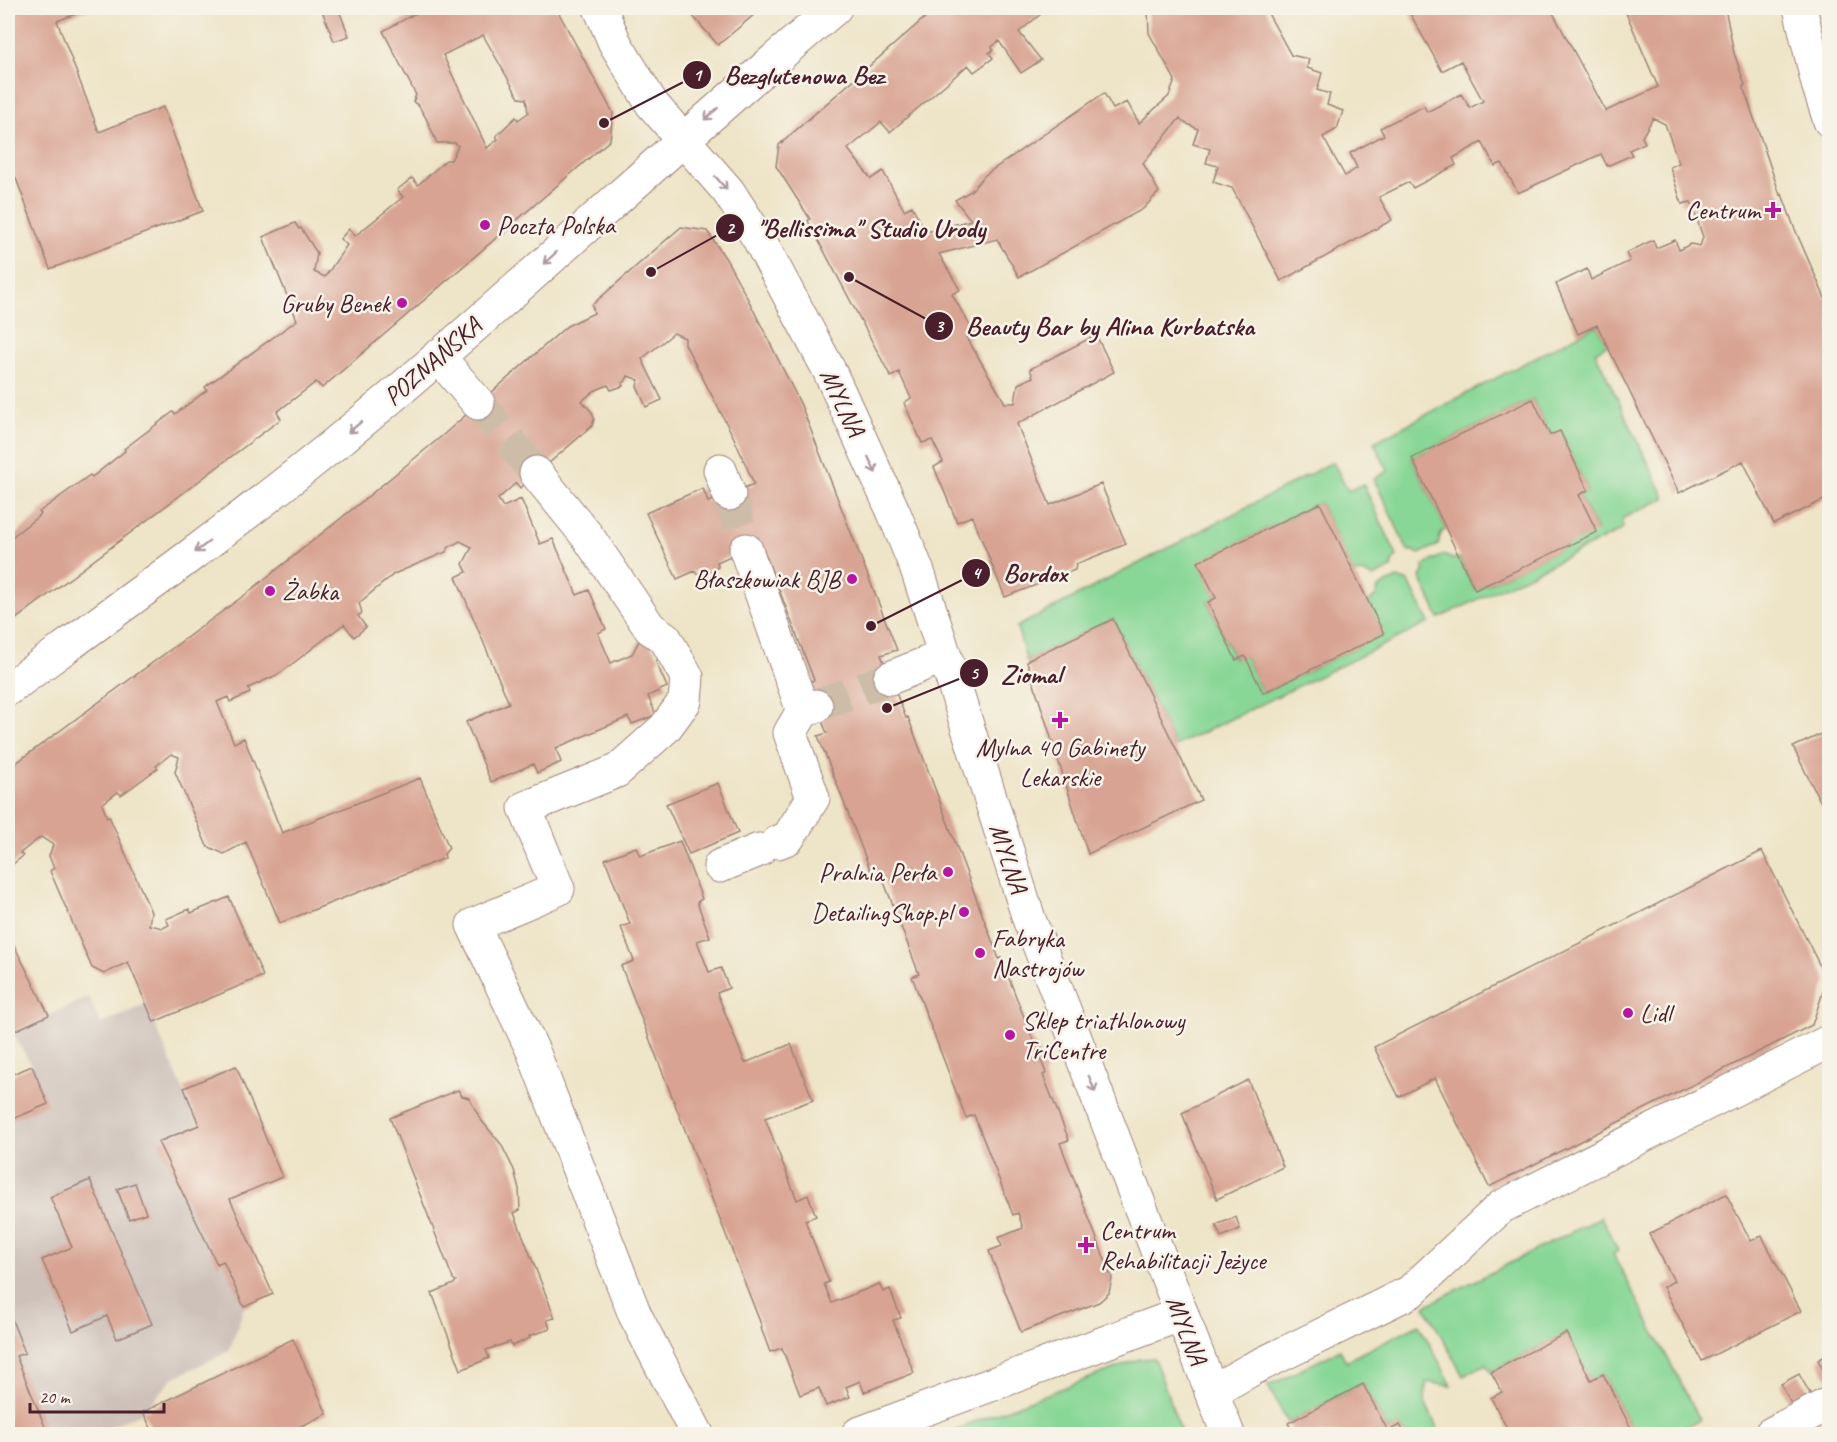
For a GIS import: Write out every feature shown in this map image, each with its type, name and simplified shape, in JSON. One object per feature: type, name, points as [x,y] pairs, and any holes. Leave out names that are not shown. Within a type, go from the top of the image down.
[{"type":"street","name":"MYLNA","points":[[600,8],[615,43],[652,104],[728,191],[759,239],[829,370],[894,513],[918,572],[1029,919],[1228,1434]]},
{"type":"street","name":"POZNAŃSKA","points":[[8,689],[203,547],[328,450],[835,8]]},
{"type":"street","points":[[1800,8],[1818,84],[1830,121]]},
{"type":"street","points":[[438,356],[478,404]]},
{"type":"street","points":[[536,473],[588,537],[650,628],[665,638],[687,677],[685,701],[664,728],[617,771],[525,808],[558,889],[473,924],[532,1052],[635,1315],[697,1434]]},
{"type":"street","points":[[720,866],[788,838],[813,798],[790,734],[809,709],[746,550]]},
{"type":"street","points":[[890,678],[944,656]]},
{"type":"street","points":[[1211,1392],[1252,1369],[1410,1292],[1501,1207],[1830,1041]]},
{"type":"street","points":[[858,1434],[1182,1314]]},
{"type":"street","points":[[1771,1434],[1830,1403]]},
{"type":"shaded area","points":[[89,997],[101,1024],[146,1004],[273,1294],[244,1307],[229,1351],[173,1378],[143,1412],[95,1434],[11,1434],[8,1427],[8,1121],[48,1104],[32,1066],[12,1032]]},
{"type":"green space","points":[[1597,325],[1607,345],[1595,352],[1665,498],[1623,518],[1623,528],[1618,532],[1439,618],[1420,577],[1424,565],[1443,555],[1453,559],[1459,558],[1475,590],[1597,531],[1579,495],[1588,490],[1560,432],[1550,435],[1533,399],[1412,458],[1446,529],[1441,533],[1438,545],[1419,554],[1412,550],[1408,551],[1374,479],[1388,471],[1374,442]]},
{"type":"green space","points":[[1333,462],[1348,491],[1363,484],[1397,556],[1392,562],[1392,568],[1373,577],[1364,573],[1354,574],[1320,503],[1199,562],[1216,598],[1208,602],[1235,659],[1245,656],[1263,693],[1383,634],[1368,603],[1376,596],[1378,588],[1397,578],[1409,582],[1429,623],[1175,746],[1113,619],[1027,662],[1017,627]]},
{"type":"green space","points":[[1601,1217],[1618,1251],[1613,1254],[1700,1420],[1671,1434],[1634,1434],[1603,1374],[1591,1380],[1566,1333],[1491,1372],[1486,1364],[1463,1376],[1425,1306]]},
{"type":"green space","points":[[1419,1324],[1452,1386],[1426,1382],[1425,1402],[1440,1434],[1405,1434],[1400,1426],[1388,1431],[1363,1384],[1288,1423],[1268,1386],[1340,1350],[1346,1361]]},
{"type":"green space","points":[[1154,1358],[1182,1434],[951,1434],[968,1424],[1140,1359]]},
{"type":"building","points":[[8,8],[92,8],[57,21],[99,132],[163,107],[203,211],[50,269],[8,157]]},
{"type":"building","points":[[321,8],[338,8],[349,36],[334,41]]},
{"type":"building","points":[[425,8],[435,8],[442,18],[462,8],[556,8],[613,113],[610,140],[322,388],[316,382],[277,412],[281,419],[8,625],[8,540],[41,514],[39,512],[90,475],[92,477],[125,451],[124,449],[173,412],[175,414],[207,390],[205,387],[297,320],[263,237],[295,223],[299,229],[301,228],[317,253],[314,272],[325,277],[347,245],[340,239],[349,229],[355,236],[403,197],[397,190],[412,178],[418,185],[446,160],[451,160],[458,146],[455,143],[437,143],[426,118],[418,105],[413,102],[416,95],[383,31]],"holes":[[[483,35],[519,98],[526,99],[528,113],[518,120],[516,117],[496,136],[498,139],[487,148],[443,55]]]},
{"type":"building","points":[[701,8],[762,8],[718,45],[692,15]]},
{"type":"building","points":[[936,8],[1048,8],[1019,32],[1041,60],[1021,73],[999,41],[989,53],[993,58],[974,72],[968,65],[890,132],[881,122],[848,149],[871,179],[883,171],[904,210],[912,206],[926,232],[971,220],[955,200],[971,191],[985,175],[1104,93],[1113,109],[1127,102],[1139,123],[1169,96],[1175,80],[1149,33],[1148,11],[1153,8],[1265,8],[1291,55],[1309,59],[1307,68],[1322,73],[1317,90],[1330,94],[1327,105],[1343,111],[1337,129],[1323,137],[1345,176],[1357,168],[1350,153],[1384,135],[1380,128],[1424,106],[1427,112],[1461,94],[1470,108],[1483,101],[1461,61],[1442,71],[1407,8],[1548,8],[1553,13],[1606,111],[1658,87],[1624,8],[1725,8],[1734,53],[1745,85],[1743,86],[1780,195],[1782,194],[1825,298],[1830,299],[1830,497],[1774,524],[1743,461],[1679,493],[1597,325],[1578,334],[1556,284],[1587,269],[1591,280],[1630,261],[1626,253],[1653,240],[1656,248],[1675,240],[1679,250],[1691,244],[1700,246],[1703,237],[1691,202],[1682,204],[1670,167],[1679,163],[1665,124],[1653,118],[1642,137],[1645,143],[1629,150],[1632,155],[1607,166],[1601,154],[1518,193],[1502,163],[1495,166],[1482,142],[1453,158],[1456,165],[1413,188],[1409,182],[1379,197],[1392,220],[1281,281],[1232,188],[1213,182],[1218,166],[1206,163],[1210,149],[1193,144],[1198,129],[1183,122],[1180,118],[1143,163],[1159,192],[1143,209],[1019,277],[997,239],[939,254],[960,290],[952,294],[973,331],[968,334],[970,337],[967,338],[1005,403],[1015,403],[1018,384],[1033,377],[1030,369],[1096,335],[1114,372],[1017,424],[1050,505],[1101,484],[1126,544],[1076,564],[1075,570],[1005,597],[972,516],[957,522],[934,467],[943,462],[932,440],[922,443],[904,403],[911,398],[899,372],[891,377],[808,221],[810,219],[776,166],[779,145]]},
{"type":"building","points":[[681,227],[707,231],[726,259],[801,405],[897,650],[881,655],[906,718],[908,717],[999,959],[1001,958],[1046,1073],[1043,1075],[1069,1140],[1060,1143],[1112,1278],[1109,1293],[1099,1302],[1021,1332],[989,1251],[1002,1246],[998,1238],[1023,1228],[1018,1213],[1013,1215],[974,1115],[966,1118],[912,977],[919,974],[881,874],[873,877],[818,736],[827,733],[806,683],[814,680],[761,543],[717,562],[718,567],[709,572],[707,569],[697,574],[695,571],[677,579],[646,513],[703,488],[708,502],[754,484],[734,438],[685,344],[685,338],[674,333],[642,359],[662,400],[646,407],[637,386],[639,380],[628,376],[622,383],[623,386],[611,390],[608,385],[594,391],[582,401],[592,412],[594,419],[592,426],[520,488],[516,483],[498,499],[503,507],[521,499],[540,544],[553,539],[577,595],[589,590],[606,629],[598,633],[611,663],[632,654],[639,641],[646,639],[659,657],[656,662],[667,687],[648,696],[656,715],[632,724],[628,717],[556,748],[561,762],[537,773],[533,764],[491,782],[466,722],[509,703],[456,577],[467,572],[463,564],[472,547],[460,541],[449,547],[446,552],[394,574],[359,603],[362,613],[358,616],[366,627],[354,637],[344,624],[279,674],[248,688],[250,693],[230,702],[228,697],[217,702],[234,743],[244,738],[282,833],[420,778],[449,848],[444,854],[445,858],[280,923],[246,842],[224,854],[207,846],[175,772],[179,757],[171,754],[156,766],[158,768],[121,795],[118,792],[102,804],[151,912],[149,925],[163,928],[169,925],[166,919],[189,909],[191,913],[229,897],[263,976],[154,1022],[128,962],[104,974],[92,968],[50,871],[54,868],[49,856],[53,845],[41,837],[20,853],[23,856],[8,868],[8,769],[246,594],[360,503],[442,436],[567,326],[594,313],[592,305]]},
{"type":"building","points":[[1533,399],[1550,435],[1560,431],[1588,490],[1579,495],[1597,532],[1475,590],[1412,458]]},
{"type":"building","points":[[1320,503],[1384,634],[1263,693],[1245,656],[1236,660],[1208,602],[1216,598],[1198,562]]},
{"type":"building","points":[[1113,619],[1201,800],[1088,854],[1027,662]]},
{"type":"building","points":[[1830,730],[1830,821],[1793,747]]},
{"type":"building","points":[[718,783],[738,833],[689,854],[666,804]]},
{"type":"building","points":[[680,841],[702,899],[697,902],[710,937],[697,941],[709,972],[721,968],[729,988],[717,993],[745,1063],[791,1044],[813,1100],[765,1118],[797,1200],[808,1195],[816,1216],[805,1220],[829,1282],[824,1284],[832,1303],[879,1284],[883,1292],[890,1289],[901,1318],[893,1320],[914,1373],[864,1392],[860,1381],[846,1387],[850,1397],[826,1406],[819,1388],[800,1395],[782,1348],[770,1352],[621,966],[634,961],[621,927],[630,924],[605,859],[636,847],[640,856]]},
{"type":"building","name":"Lidl","points":[[1762,851],[1827,980],[1812,1025],[1489,1187],[1435,1078],[1399,1097],[1374,1047]]},
{"type":"building","points":[[8,933],[49,1015],[12,1032],[8,1023]]},
{"type":"building","points":[[32,1066],[48,1104],[8,1121],[8,1076]]},
{"type":"building","points":[[236,1066],[282,1177],[230,1199],[273,1294],[244,1307],[223,1261],[217,1264],[158,1142],[199,1125],[184,1088]]},
{"type":"building","points":[[1248,1080],[1283,1167],[1217,1199],[1182,1113]]},
{"type":"building","points":[[458,1090],[462,1096],[469,1098],[481,1120],[501,1144],[514,1170],[519,1189],[520,1210],[514,1213],[555,1318],[547,1320],[550,1329],[529,1336],[530,1338],[512,1346],[510,1342],[486,1350],[489,1358],[461,1370],[432,1293],[456,1281],[453,1279],[390,1118]]},
{"type":"building","points":[[90,1180],[152,1324],[117,1339],[107,1316],[73,1331],[42,1260],[72,1247],[50,1197]]},
{"type":"building","points":[[135,1183],[146,1213],[129,1219],[117,1189]]},
{"type":"building","points":[[1726,1194],[1751,1241],[1762,1236],[1801,1311],[1702,1361],[1663,1287],[1674,1281],[1649,1234]]},
{"type":"building","points":[[1236,1217],[1240,1229],[1221,1237],[1216,1225]]},
{"type":"building","points":[[8,1293],[13,1307],[8,1310]]},
{"type":"building","points":[[8,1310],[25,1353],[16,1356],[48,1434],[11,1434],[8,1427]]},
{"type":"building","points":[[1566,1333],[1591,1380],[1603,1374],[1634,1434],[1510,1434],[1491,1398],[1502,1392],[1491,1372]]},
{"type":"building","points":[[293,1339],[327,1414],[284,1434],[154,1434],[143,1412]]},
{"type":"building","points":[[1830,1353],[1830,1382],[1818,1360]]},
{"type":"building","points":[[1799,1374],[1813,1399],[1794,1409],[1781,1384]]},
{"type":"building","points":[[1363,1384],[1388,1431],[1400,1425],[1405,1434],[1294,1434],[1288,1423]]},
{"type":"building","points":[[1830,1427],[1830,1434],[1815,1434]]},
{"type":"tunnel","points":[[478,403],[536,473]]},
{"type":"tunnel","points":[[729,494],[746,550]]},
{"type":"tunnel","points":[[816,706],[890,678]]},
{"type":"place","name":"Bezglutenowa Bez","points":[[604,123]]},
{"type":"place","name":"Centrum","points":[[1773,210]]},
{"type":"place","name":"Poczta Polska","points":[[485,225]]},
{"type":"place","name":"\"Bellissima\" Studio Urody","points":[[651,272]]},
{"type":"place","name":"Beauty Bar by Alina Kurbatska","points":[[849,277]]},
{"type":"place","name":"Gruby Benek","points":[[402,303]]},
{"type":"place","name":"Błaszkowiak BJB","points":[[852,579]]},
{"type":"place","name":"Żabka","points":[[270,591]]},
{"type":"place","name":"Bordox","points":[[871,626]]},
{"type":"place","name":"Ziomal","points":[[887,708]]},
{"type":"place","name":"Mylna 40 Gabinety Lekarskie","points":[[1060,720]]},
{"type":"place","name":"Pralnia Perła","points":[[948,872]]},
{"type":"place","name":"DetailingShop.pl","points":[[964,912]]},
{"type":"place","name":"Fabryka Nastrojów","points":[[980,953]]},
{"type":"place","name":"Lidl","points":[[1628,1013]]},
{"type":"place","name":"Sklep triathlonowy TriCentre","points":[[1010,1035]]},
{"type":"place","name":"Centrum Rehabilitacji Jeżyce","points":[[1086,1245]]}]
